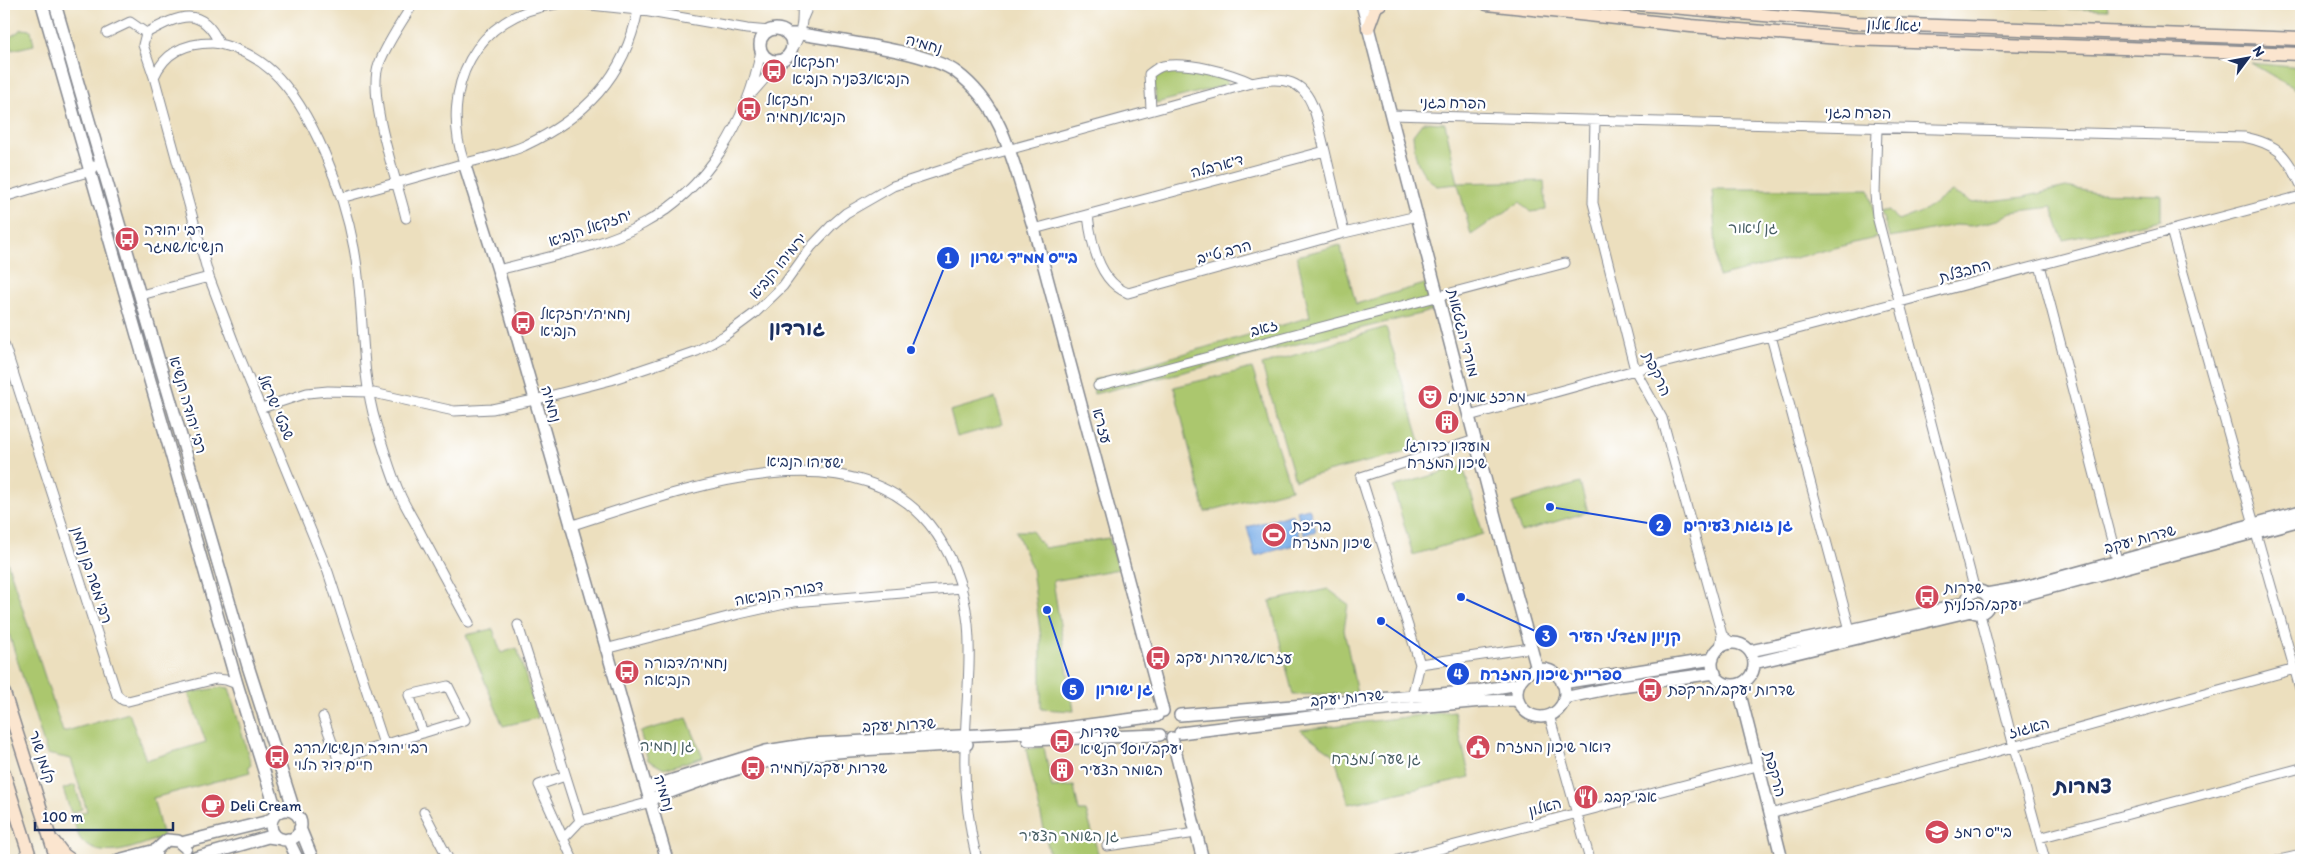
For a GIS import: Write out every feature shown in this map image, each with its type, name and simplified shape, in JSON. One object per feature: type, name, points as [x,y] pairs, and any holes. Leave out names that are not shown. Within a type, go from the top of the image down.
[{"type":"main road","points":[[1368,28],[1376,6],[1380,4]]},
{"type":"main road","name":"יגאל אלון","points":[[1487,4],[1691,26],[1852,40],[2301,54]]},
{"type":"main road","name":"יגאל אלון","points":[[1637,4],[1855,23],[2301,39]]},
{"type":"main road","name":"קלמן שור","points":[[4,693],[57,860]]},
{"type":"main road","points":[[4,774],[31,860]]},
{"type":"main road","points":[[50,836],[64,855],[71,860]]},
{"type":"street","name":"רבי יהודה הנשיא","points":[[42,4],[275,815]]},
{"type":"street","name":"רבי יהודה הנשיא","points":[[55,4],[248,666],[295,813]]},
{"type":"street","points":[[406,218],[387,146],[376,79],[378,65],[413,4]]},
{"type":"street","name":"נחמיה","points":[[557,4],[538,7],[514,15],[498,26],[475,51],[467,66],[458,94],[457,130],[464,163],[498,270],[667,860]]},
{"type":"street","points":[[581,4],[638,10],[747,29],[779,30],[787,34],[791,42],[791,51]]},
{"type":"street","points":[[770,31],[762,37],[761,51],[772,61],[782,60],[791,51],[801,34],[802,4]]},
{"type":"street","points":[[803,18],[809,4]]},
{"type":"street","name":"מורדי הגטאות","points":[[1362,4],[1416,216],[1537,669]]},
{"type":"street","points":[[341,198],[523,146],[580,113],[604,88],[618,64],[635,25],[638,10]]},
{"type":"street","points":[[107,33],[130,22],[146,33],[174,20],[199,18],[205,20],[213,30],[219,43]]},
{"type":"street","name":"שבטי ישראל","points":[[146,33],[143,45],[154,77],[209,277],[234,344],[328,572],[384,744]]},
{"type":"street","name":"נחמיה","points":[[787,34],[801,34],[921,57],[954,70],[985,100],[1000,127],[1009,150]]},
{"type":"street","points":[[154,77],[160,64],[173,52],[187,46],[219,43],[249,54],[272,71],[288,90],[310,126],[328,162],[341,198],[354,247],[362,296],[369,392],[376,423],[399,493],[469,622]]},
{"type":"street","name":"יחזקאל הנביא","points":[[498,270],[624,233],[660,213],[690,188],[718,157],[741,117],[757,73],[761,51]]},
{"type":"street","name":"יחזקאל הנביא","points":[[749,96],[782,60]]},
{"type":"street","points":[[1151,110],[1149,74],[1162,66],[1217,70],[1252,83]]},
{"type":"street","name":"ירמיהו הנביא","points":[[262,408],[307,393],[328,391],[369,392],[454,410],[492,409],[611,380],[697,351],[724,336],[755,313],[783,286],[811,247],[846,213],[893,186],[909,179],[1009,150],[1252,83],[1285,79],[1300,88],[1313,105],[1325,151]]},
{"type":"street","name":"הפרח בגני","points":[[1391,115],[2244,137],[2263,141],[2279,151],[2291,164],[2301,185]]},
{"type":"street","name":"הרקפת","points":[[1595,120],[1593,204],[1636,370],[1662,418],[1722,635],[1720,648]]},
{"type":"street","points":[[1750,651],[1947,608],[1987,610],[1898,303],[1877,216],[1875,194],[1877,128]]},
{"type":"street","name":"עזרא","points":[[1009,150],[1034,228],[1160,713]]},
{"type":"street","points":[[1325,151],[1344,233]]},
{"type":"street","name":"ד'ארבלה","points":[[1034,228],[1325,151]]},
{"type":"street","points":[[4,197],[91,171],[100,160]]},
{"type":"street","points":[[91,171],[105,176]]},
{"type":"street","name":"החבצלת","points":[[1469,416],[1636,370],[1898,303],[2301,196]]},
{"type":"street","name":"הרב טייב","points":[[1088,215],[1089,230],[1102,267],[1110,282],[1118,289],[1128,293],[1344,233],[1416,216]]},
{"type":"street","points":[[2171,230],[2301,692]]},
{"type":"street","name":"זאב","points":[[1098,386],[1565,263]]},
{"type":"street","points":[[2040,265],[2117,560]]},
{"type":"street","points":[[141,295],[209,277]]},
{"type":"street","points":[[1771,336],[1850,630]]},
{"type":"street","name":"רבי משה בן נחמן","points":[[4,344],[117,695],[123,700],[128,701],[221,679],[237,684]]},
{"type":"street","points":[[1412,697],[1420,664],[1361,477],[1475,440]]},
{"type":"street","name":"ישעיהו הנביא","points":[[570,526],[658,499],[747,476],[781,472],[843,474],[874,483],[901,498],[921,514],[939,537],[952,561],[965,601],[969,651],[965,740],[966,802],[977,860]]},
{"type":"street","name":"שדרות יעקב","points":[[1984,596],[2255,528],[2301,510]]},
{"type":"street","name":"שדרות יעקב","points":[[1984,596],[2021,588],[2117,560],[2255,528],[2301,520]]},
{"type":"street","name":"דבורה הנביאה","points":[[606,649],[739,614],[794,602],[962,588]]},
{"type":"street","points":[[1984,596],[1970,595],[2045,860]]},
{"type":"street","points":[[1754,663],[1973,608]]},
{"type":"street","points":[[518,625],[580,821]]},
{"type":"street","points":[[1722,635],[1732,643],[1739,644],[1750,651],[1754,663],[1751,675],[1738,684],[1719,679],[1715,673],[1713,659],[1720,648],[1732,643]]},
{"type":"street","points":[[1420,664],[1531,648]]},
{"type":"street","points":[[1562,683],[1713,659]]},
{"type":"street","points":[[1537,669],[1552,672],[1562,683],[1564,698],[1556,711],[1550,715],[1534,716],[1527,712],[1518,700],[1519,684],[1526,674],[1537,669]]},
{"type":"street","name":"האגוז","points":[[1770,814],[2295,669]]},
{"type":"street","points":[[1564,698],[1621,686],[1715,673]]},
{"type":"street","name":"שדרות יעקב","points":[[1180,715],[1412,697],[1477,691],[1519,684]]},
{"type":"street","name":"הרקפת","points":[[1738,684],[1782,860]]},
{"type":"street","points":[[323,717],[338,759],[384,744],[423,733],[465,720],[448,686],[409,695],[423,733]]},
{"type":"street","name":"שדרות יעקב","points":[[1176,735],[1310,716],[1482,701],[1518,700]]},
{"type":"street","points":[[1176,735],[1160,735],[1154,724],[1160,713],[1174,710],[1180,715],[1183,724],[1176,735],[1203,860]]},
{"type":"street","name":"שדרות יעקב","points":[[965,740],[1034,732],[1160,713]]},
{"type":"street","points":[[1550,715],[1590,860]]},
{"type":"street","name":"שדרות יעקב","points":[[650,796],[732,760],[810,744],[1140,734],[1160,735]]},
{"type":"street","name":"האלון","points":[[1398,860],[1757,766]]},
{"type":"street","points":[[2039,838],[2301,768]]},
{"type":"street","points":[[565,776],[539,785],[573,860]]},
{"type":"street","points":[[564,838],[580,821],[650,796]]},
{"type":"street","points":[[181,843],[265,822],[286,810],[295,813],[299,819],[300,828],[313,860]]},
{"type":"street","points":[[424,812],[449,860]]},
{"type":"street","points":[[275,815],[272,830],[285,839],[298,860]]},
{"type":"street","points":[[118,860],[155,855],[167,840],[174,840],[181,843],[187,850],[188,860],[268,837],[285,839],[296,835],[300,828]]},
{"type":"street","points":[[1107,846],[1196,833]]},
{"type":"street","points":[[2279,860],[2301,855]]},
{"type":"green space","points":[[1972,4],[2107,4],[2108,10],[1972,6]]},
{"type":"green space","points":[[22,29],[31,30],[34,45],[12,50],[10,37]]},
{"type":"green space","points":[[2251,63],[2301,68],[2301,93],[2295,89]]},
{"type":"green space","points":[[1162,71],[1193,71],[1224,75],[1227,85],[1156,103],[1154,79]]},
{"type":"green space","points":[[1423,122],[1445,123],[1458,183],[1544,181],[1546,210],[1530,212],[1520,202],[1471,235],[1458,184],[1437,186],[1425,175],[1418,164],[1413,135]]},
{"type":"green space","points":[[2066,187],[2096,193],[2161,195],[2161,220],[2063,240],[2052,207],[2011,212],[1998,220],[1972,226],[1956,225],[1890,238],[1881,212],[1889,210],[1898,221],[1924,211],[1952,192],[1973,203],[2024,197]]},
{"type":"green space","name":"גן ליאור","points":[[1712,189],[1869,189],[1879,237],[1718,277]]},
{"type":"green space","points":[[1340,245],[1356,304],[1428,283],[1436,310],[1094,394],[1093,380],[1310,317],[1297,256]]},
{"type":"green space","points":[[1386,327],[1422,448],[1295,480],[1262,365]]},
{"type":"green space","points":[[1252,368],[1291,489],[1205,512],[1174,387]]},
{"type":"green space","points":[[995,398],[1003,424],[957,437],[950,411]]},
{"type":"green space","points":[[1463,466],[1483,534],[1413,555],[1393,487]]},
{"type":"green space","points":[[1580,483],[1588,512],[1521,532],[1512,503]]},
{"type":"green space","points":[[1016,531],[1032,531],[1044,548],[1109,538],[1119,569],[1053,581],[1074,711],[1041,709],[1041,639],[1032,569]]},
{"type":"green space","points":[[4,552],[63,732],[129,713],[146,760],[206,742],[188,693],[223,687],[229,688],[251,765],[248,766],[250,772],[153,798],[163,837],[133,848],[111,852],[101,851],[82,841],[77,833],[72,816],[87,811],[71,759],[47,754],[4,618]]},
{"type":"green space","points":[[1328,589],[1348,604],[1344,630],[1357,693],[1293,695],[1270,601]]},
{"type":"green space","points":[[493,629],[501,653],[517,648],[538,718],[503,726],[466,635]]},
{"type":"green space","name":"גן שער למזרח","points":[[1454,711],[1470,777],[1349,804],[1334,755],[1300,730]]},
{"type":"green space","name":"גן נחמיה","points":[[687,718],[703,757],[664,769],[648,760],[640,732]]},
{"type":"green space","name":"גן השומר הצעיר","points":[[1044,747],[1052,788],[1074,786],[1079,811],[1086,811],[1100,860],[1051,860],[1026,749]]},
{"type":"green space","points":[[75,785],[82,809],[71,813],[63,789]]},
{"type":"water","points":[[1309,508],[1316,531],[1304,535],[1297,511]]},
{"type":"water","name":"בריכת שיכון המזרח","points":[[1293,514],[1301,543],[1255,556],[1247,527]]},
{"type":"place","name":"יחזקאל הנביא/צפניה הנביא","points":[[774,71]]},
{"type":"place","name":"יחזקאל הנביא/נחמיה","points":[[749,109]]},
{"type":"place","name":"רבי יהודה הנשיא/שמגר","points":[[127,239]]},
{"type":"place","name":"נחמיה/יחזקאל הנביא","points":[[523,323]]},
{"type":"place","name":"בי\"ס ממ\"ד ישרון","points":[[911,350]]},
{"type":"place","name":"מרכז אמנים","points":[[1430,397]]},
{"type":"place","name":"מועדון כדורגל שיכון המזרח","points":[[1447,422]]},
{"type":"place","name":"גן זוגות צעירים","points":[[1550,507]]},
{"type":"place","name":"בריכת שיכון המזרח","points":[[1274,535]]},
{"type":"place","name":"קניון מגדלי העיר","points":[[1461,597]]},
{"type":"place","name":"שדרות יעקב/הכלנית","points":[[1927,597]]},
{"type":"place","name":"גן ישורון","points":[[1047,610]]},
{"type":"place","name":"ספריית שיכון המזרח","points":[[1381,621]]},
{"type":"place","name":"עזרא/שדרות יעקב","points":[[1158,658]]},
{"type":"place","name":"נחמיה/דבורה הנביאה","points":[[627,672]]},
{"type":"place","name":"שדרות יעקב/הרקפת","points":[[1650,690]]},
{"type":"place","name":"שדרות יעקב/יוסף הנשיא","points":[[1062,741]]},
{"type":"place","name":"דואר שיכון המזרח","points":[[1478,747]]},
{"type":"place","name":"רבי יהודה הנשיא/הרב חיים דוד הלוי","points":[[277,757]]},
{"type":"place","name":"שדרות יעקב/נחמיה","points":[[753,768]]},
{"type":"place","name":"השומר הצעיר","points":[[1062,770]]},
{"type":"place","name":"אבי קבב","points":[[1586,797]]},
{"type":"place","name":"Deli Cream","points":[[213,806]]},
{"type":"place","name":"בי\"ס רמז","points":[[1937,832]]},
{"type":"district","name":"גורדון","points":[[797,328]]},
{"type":"district","name":"צמרות","points":[[2083,786]]}]
